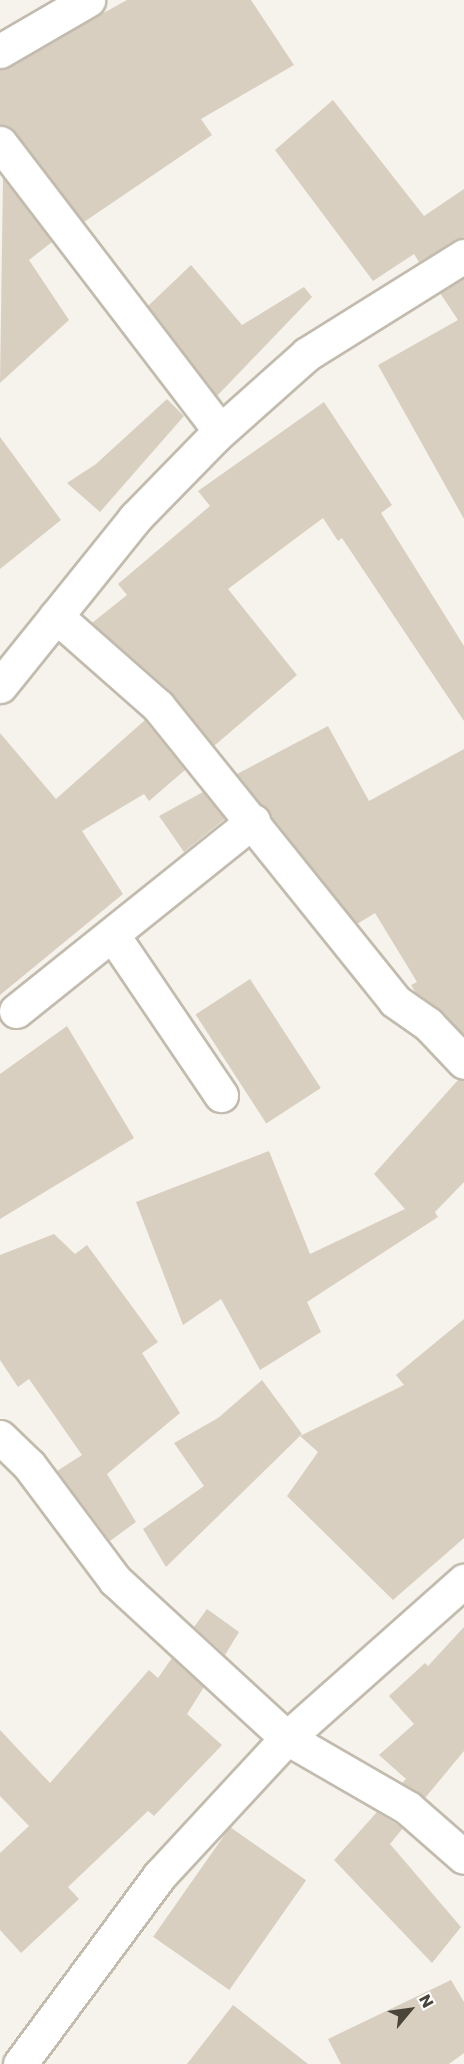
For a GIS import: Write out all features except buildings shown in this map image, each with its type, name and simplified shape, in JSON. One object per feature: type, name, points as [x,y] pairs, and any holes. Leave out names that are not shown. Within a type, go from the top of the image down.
[{"type":"street","points":[[0,51],[88,0]]},
{"type":"street","points":[[0,143],[220,431]]},
{"type":"street","points":[[0,686],[135,518],[220,431],[307,354],[464,256]]},
{"type":"street","points":[[56,616],[158,706],[253,821],[395,1001],[428,1024],[464,1062]]},
{"type":"street","points":[[16,1011],[114,936],[253,821]]},
{"type":"street","points":[[114,936],[221,1095]]},
{"type":"street","points":[[0,1437],[29,1465],[115,1581],[287,1738],[408,1808],[464,1857]]},
{"type":"street","points":[[20,2064],[159,1876],[287,1738],[464,1581]]}]
